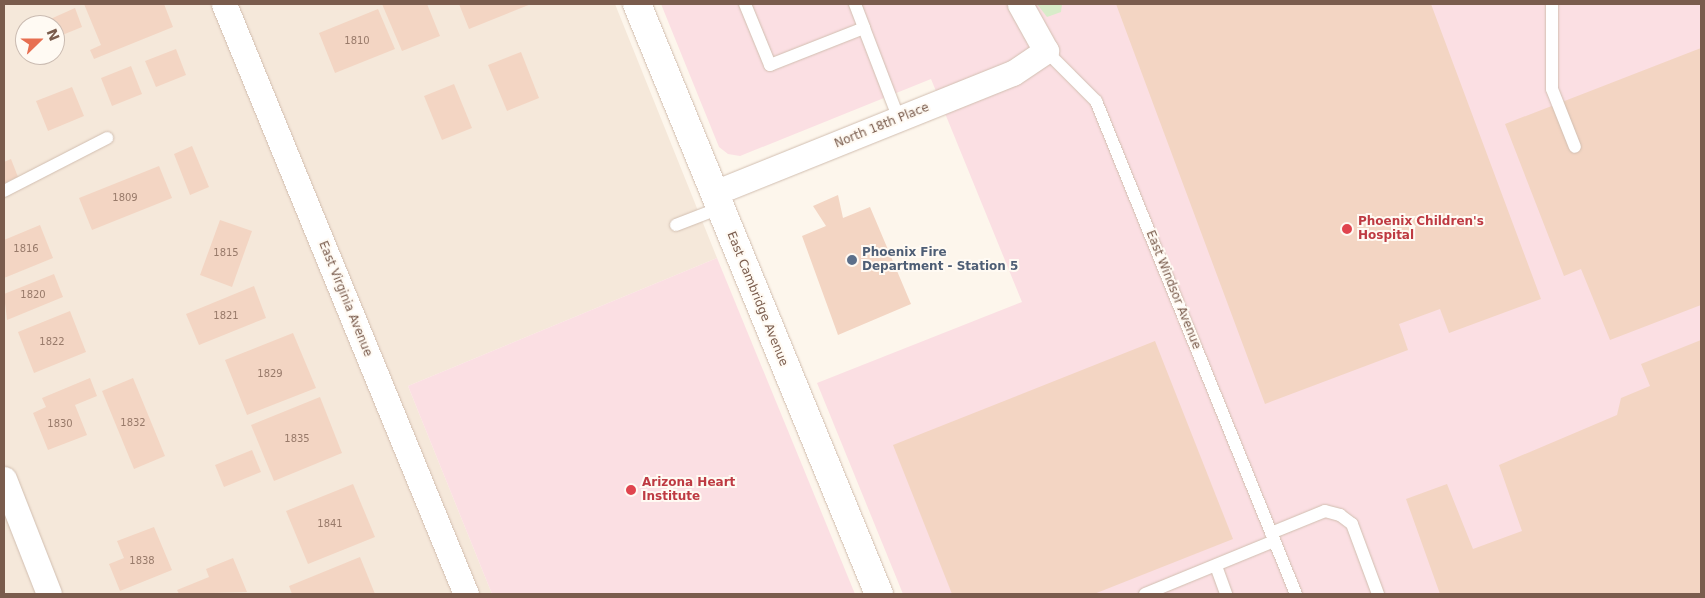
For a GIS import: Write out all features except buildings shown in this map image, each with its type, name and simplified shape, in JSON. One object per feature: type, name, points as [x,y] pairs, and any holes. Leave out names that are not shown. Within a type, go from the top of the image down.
[{"type":"street","name":"East Virginia Avenue","points":[[224,4],[466,594]]},
{"type":"street","name":"East Cambridge Avenue","points":[[637,4],[879,594]]},
{"type":"street","name":"East Windsor Avenue","points":[[1020,4],[1046,50]]},
{"type":"street","name":"North 18th Place","points":[[717,201],[899,119],[1013,73],[1046,50]]},
{"type":"street","points":[[4,480],[49,594]]},
{"type":"lane","points":[[745,4],[770,65],[864,28]]},
{"type":"lane","points":[[855,4],[899,119]]},
{"type":"lane","points":[[1552,4],[1552,89],[1575,147]]},
{"type":"lane","name":"East Windsor Avenue","points":[[1046,50],[1096,101],[1296,594]]},
{"type":"lane","points":[[4,191],[107,138]]},
{"type":"lane","points":[[676,225],[717,201]]},
{"type":"lane","points":[[1145,594],[1216,566],[1325,511],[1340,515],[1352,524],[1378,594]]},
{"type":"lane","points":[[1216,566],[1226,594]]},
{"type":"shaded area","points":[[4,4],[615,4],[717,258],[408,386],[492,594],[4,594]]},
{"type":"shaded area","name":"Phoenix Children's Hospital","points":[[661,4],[1701,4],[1701,594],[903,594],[817,383],[1022,302],[931,79],[740,156],[728,154],[719,147]]},
{"type":"shaded area","name":"Arizona Heart Institute","points":[[717,258],[855,594],[492,594],[408,386]]},
{"type":"green space","points":[[1037,4],[1062,4],[1061,12],[1047,17]]},
{"type":"place","name":"Phoenix Children's Hospital","points":[[1347,229]]},
{"type":"place","name":"Phoenix Fire Department - Station 5","points":[[852,260]]},
{"type":"place","name":"Arizona Heart Institute","points":[[631,490]]}]
